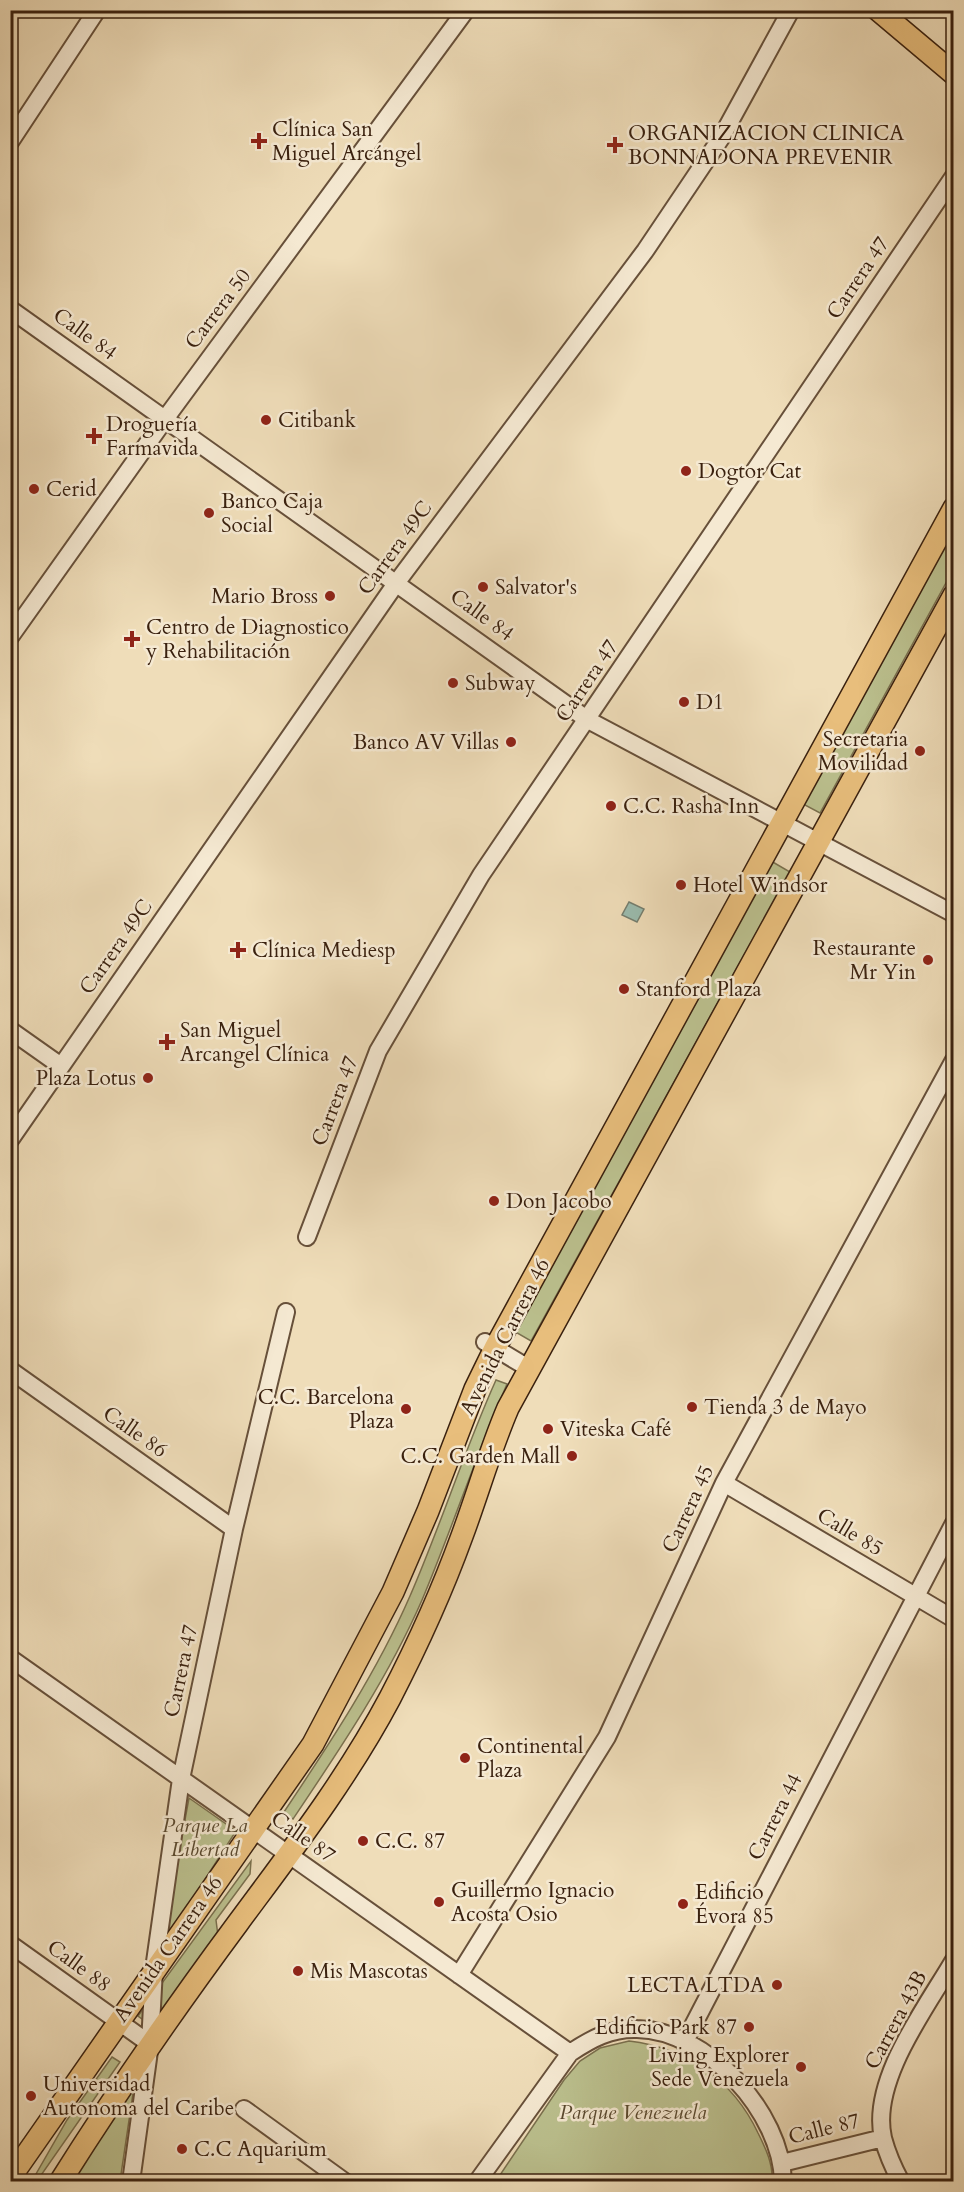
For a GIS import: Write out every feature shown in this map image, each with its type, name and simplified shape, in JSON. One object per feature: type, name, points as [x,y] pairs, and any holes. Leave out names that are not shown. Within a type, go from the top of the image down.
[{"type":"main road","points":[[878,10],[954,74]]},
{"type":"main road","name":"Avenida Carrera 46","points":[[10,2178],[117,2021],[313,1744],[393,1592],[428,1511],[490,1345],[951,517]]},
{"type":"main road","name":"Avenida Carrera 46","points":[[60,2181],[150,2044],[290,1855],[345,1775],[390,1698],[429,1618],[462,1536],[490,1451],[508,1408],[954,595]]},
{"type":"street","points":[[10,142],[97,10]]},
{"type":"street","name":"Carrera 50","points":[[10,637],[165,419],[466,10]]},
{"type":"street","name":"Carrera 49C","points":[[10,1140],[397,582],[645,251],[721,138],[791,10]]},
{"type":"street","name":"Carrera 47","points":[[307,1237],[378,1051],[481,875],[954,176]]},
{"type":"street","name":"Calle 84","points":[[10,309],[588,720],[954,914]]},
{"type":"street","points":[[10,1030],[61,1065]]},
{"type":"street","name":"Carrera 45","points":[[459,1975],[607,1737],[724,1483],[954,1060]]},
{"type":"street","name":"Carrera 47","points":[[130,2181],[150,2044],[154,1969],[181,1779],[234,1529],[286,1312]]},
{"type":"street","points":[[490,1345],[530,1369]]},
{"type":"street","name":"Calle 86","points":[[10,1370],[234,1529]]},
{"type":"street","name":"Calle 85","points":[[724,1483],[954,1619]]},
{"type":"street","name":"Carrera 44","points":[[684,2043],[914,1595],[954,1523]]},
{"type":"street","name":"Calle 87","points":[[10,1658],[570,2053]]},
{"type":"street","name":"Calle 88","points":[[10,1944],[150,2044]]},
{"type":"street","name":"Carrera 43B","points":[[883,2138],[887,2085],[896,2061],[954,1960]]},
{"type":"street","points":[[477,2181],[570,2053],[591,2039],[622,2030],[638,2029],[662,2033],[684,2043]]},
{"type":"street","name":"Calle 87","points":[[684,2043],[723,2067],[754,2101],[776,2141],[782,2163],[883,2138],[901,2181]]},
{"type":"street","points":[[244,2109],[345,2181]]},
{"type":"street","points":[[782,2163],[783,2181]]},
{"type":"green space","points":[[949,538],[953,541],[953,570],[820,813],[803,804]]},
{"type":"green space","points":[[771,861],[790,872],[531,1341],[512,1330]]},
{"type":"green space","points":[[496,1380],[507,1384],[409,1629],[379,1685],[293,1819],[284,1812],[352,1707],[383,1652],[410,1596]]},
{"type":"green space","name":"Parque La Libertad","points":[[189,1798],[236,1831],[161,1948],[165,1928]]},
{"type":"green space","points":[[251,1861],[250,1874],[216,1920],[218,1936],[153,2027],[138,2016]]},
{"type":"green space","name":"Parque Venezuela","points":[[629,2041],[670,2051],[689,2059],[721,2082],[748,2114],[758,2133],[770,2163],[772,2181],[496,2181],[564,2080],[580,2061],[600,2048]]},
{"type":"green space","points":[[112,2057],[120,2062],[37,2181],[32,2181],[67,2120]]},
{"type":"green space","points":[[136,2073],[120,2181],[72,2182]]},
{"type":"shaded area","points":[[629,902],[644,909],[637,922],[622,915]]},
{"type":"place","name":"Clínica San Miguel Arcángel","points":[[259,141]]},
{"type":"place","name":"ORGANIZACION CLINICA BONNADONA PREVENIR","points":[[615,145]]},
{"type":"place","name":"Citibank","points":[[266,420]]},
{"type":"place","name":"Droguería Farmavida","points":[[94,436]]},
{"type":"place","name":"Dogtor Cat","points":[[686,471]]},
{"type":"place","name":"Cerid","points":[[34,489]]},
{"type":"place","name":"Banco Caja Social","points":[[209,513]]},
{"type":"place","name":"Salvator's","points":[[483,587]]},
{"type":"place","name":"Mario Bross","points":[[330,596]]},
{"type":"place","name":"Centro de Diagnostico y Rehabilitación","points":[[132,639]]},
{"type":"place","name":"Subway","points":[[453,683]]},
{"type":"place","name":"D1","points":[[684,702]]},
{"type":"place","name":"Banco AV Villas","points":[[511,742]]},
{"type":"place","name":"Secretaria Movilidad","points":[[920,751]]},
{"type":"place","name":"C.C. Rasha Inn","points":[[611,806]]},
{"type":"place","name":"Hotel Windsor","points":[[681,885]]},
{"type":"place","name":"Clínica Mediesp","points":[[238,950]]},
{"type":"place","name":"Restaurante Mr Yin","points":[[928,960]]},
{"type":"place","name":"Stanford Plaza","points":[[624,989]]},
{"type":"place","name":"San Miguel Arcangel Clínica","points":[[167,1042]]},
{"type":"place","name":"Plaza Lotus","points":[[148,1078]]},
{"type":"place","name":"Don Jacobo","points":[[494,1201]]},
{"type":"place","name":"Tienda 3 de Mayo","points":[[692,1407]]},
{"type":"place","name":"C.C. Barcelona Plaza","points":[[406,1409]]},
{"type":"place","name":"Viteska Café","points":[[548,1429]]},
{"type":"place","name":"C.C. Garden Mall","points":[[572,1456]]},
{"type":"place","name":"Continental Plaza","points":[[465,1758]]},
{"type":"place","name":"C.C. 87","points":[[363,1841]]},
{"type":"place","name":"Guillermo Ignacio Acosta Osio","points":[[439,1902]]},
{"type":"place","name":"Edificio Évora 85","points":[[683,1904]]},
{"type":"place","name":"Mis Mascotas","points":[[298,1971]]},
{"type":"place","name":"LECTA LTDA","points":[[777,1985]]},
{"type":"place","name":"Edificio Park 87","points":[[749,2027]]},
{"type":"place","name":"Living Explorer Sede Venezuela","points":[[801,2067]]},
{"type":"place","name":"Universidad Autonoma del Caribe","points":[[31,2096]]},
{"type":"place","name":"C.C Aquarium","points":[[182,2149]]}]
